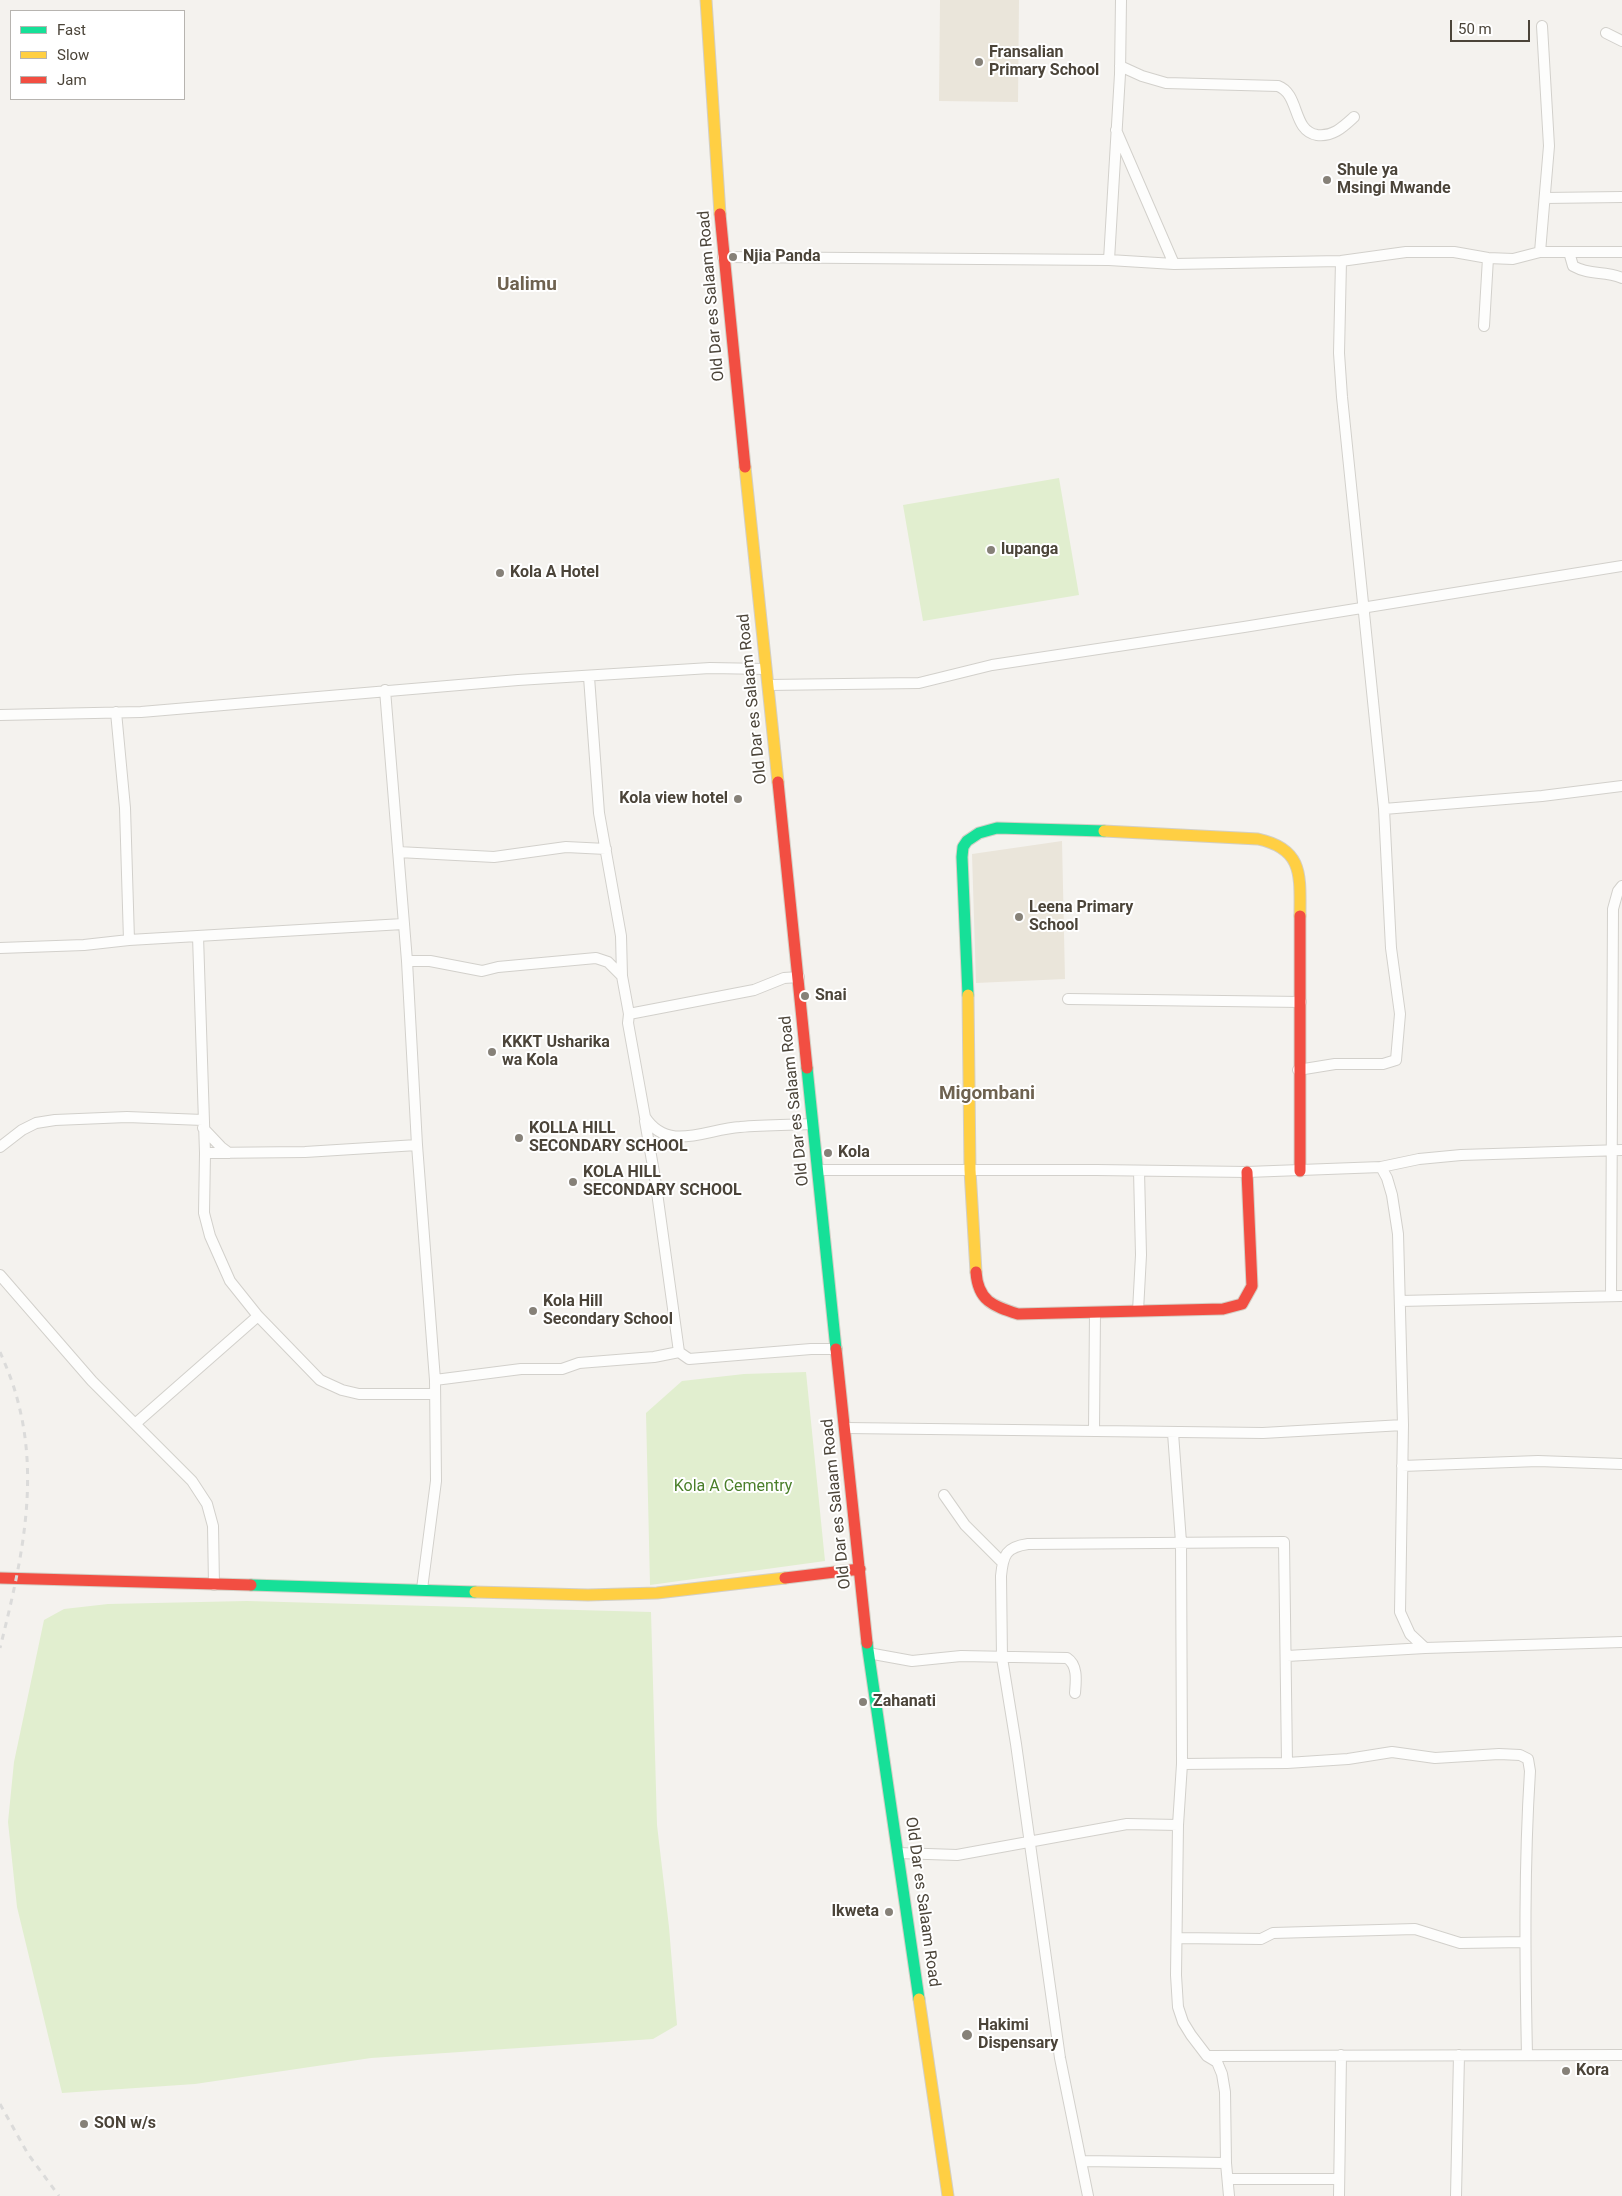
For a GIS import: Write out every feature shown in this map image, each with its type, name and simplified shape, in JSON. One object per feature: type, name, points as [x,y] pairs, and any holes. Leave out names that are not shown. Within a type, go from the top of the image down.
[{"type":"street","name":"Old Dar es Salaam Road","points":[[706,0],[723,257],[868,1654],[948,2196]]},
{"type":"street","points":[[1109,260],[1120,66],[1121,0]]},
{"type":"street","points":[[1540,252],[1549,146],[1542,26]]},
{"type":"street","points":[[1606,33],[1622,41]]},
{"type":"street","points":[[1120,66],[1142,76],[1166,83],[1278,86],[1287,91],[1301,124],[1310,134],[1323,136],[1334,133],[1354,117]]},
{"type":"street","points":[[1116,129],[1174,264]]},
{"type":"street","points":[[1545,198],[1622,197]]},
{"type":"street","points":[[723,257],[1109,260],[1174,264],[1341,261],[1406,252],[1454,252],[1488,258],[1513,259],[1540,252],[1622,252]]},
{"type":"street","points":[[1568,252],[1572,266],[1584,272],[1614,274],[1622,278]]},
{"type":"street","points":[[1484,326],[1488,258]]},
{"type":"street","points":[[1298,1070],[1335,1064],[1383,1064],[1396,1060],[1400,1014],[1390,948],[1384,809],[1347,458],[1339,353],[1341,261]]},
{"type":"street","points":[[768,686],[919,683],[992,665],[1244,627],[1364,606],[1622,566]]},
{"type":"street","points":[[0,715],[141,712],[518,680],[589,677],[681,669],[766,669]]},
{"type":"street","points":[[589,677],[599,813],[621,936],[622,976],[629,1014],[628,1023],[655,1178],[678,1352]]},
{"type":"street","points":[[385,690],[435,1380],[436,1490],[422,1590]]},
{"type":"street","points":[[116,712],[125,808],[129,940]]},
{"type":"street","points":[[1384,809],[1542,796],[1622,786]]},
{"type":"street","points":[[1247,1172],[1252,1286],[1242,1304],[1223,1309],[1018,1314],[992,1304],[980,1296],[977,1281],[970,1170],[968,991],[962,857],[965,844],[979,833],[997,828],[1065,829],[1258,839],[1274,841],[1290,851],[1294,858],[1298,879],[1301,1002],[1298,1070],[1300,1171]]},
{"type":"street","points":[[398,852],[494,857],[557,848],[606,849]]},
{"type":"street","points":[[1611,1295],[1617,1149],[1613,909],[1622,886]]},
{"type":"street","points":[[0,948],[84,946],[129,940],[403,924]]},
{"type":"street","points":[[198,936],[205,1153],[204,1213],[210,1236],[230,1281],[258,1316],[320,1380],[342,1390],[359,1394],[435,1394]]},
{"type":"street","points":[[406,961],[430,962],[482,971],[498,967],[596,958],[608,962],[622,976]]},
{"type":"street","points":[[629,1014],[754,990],[784,978],[799,977]]},
{"type":"street","points":[[1068,998],[1301,1002]]},
{"type":"street","points":[[645,1116],[651,1127],[660,1133],[690,1138],[737,1127],[813,1124]]},
{"type":"street","points":[[0,1147],[22,1130],[36,1123],[55,1120],[128,1117],[203,1124],[221,1147],[230,1153]]},
{"type":"street","points":[[205,1153],[305,1152],[417,1145]]},
{"type":"street","points":[[819,1170],[1300,1171],[1381,1167],[1419,1158],[1461,1155],[1617,1149]]},
{"type":"street","points":[[1381,1167],[1387,1178],[1392,1195],[1398,1234],[1403,1425],[1400,1612],[1410,1634],[1425,1648]]},
{"type":"street","points":[[1138,1311],[1141,1255],[1139,1171]]},
{"type":"street","points":[[0,1275],[92,1381],[192,1481],[207,1504],[213,1526],[214,1585]]},
{"type":"street","points":[[1400,1301],[1622,1296]]},
{"type":"street","points":[[1094,1431],[1095,1312]]},
{"type":"street","points":[[135,1424],[258,1316]]},
{"type":"street","points":[[435,1380],[521,1369],[562,1369],[578,1363],[654,1357],[678,1352],[689,1359],[812,1349],[837,1349]]},
{"type":"street","points":[[846,1428],[1263,1433],[1403,1425]]},
{"type":"street","points":[[1173,1433],[1181,1542],[1182,1764],[1178,1825],[1176,1975],[1178,2006],[1183,2022],[1207,2056],[1217,2062],[1222,2074],[1225,2092],[1226,2163],[1229,2196]]},
{"type":"street","points":[[1402,1466],[1538,1461],[1622,1464]]},
{"type":"street","points":[[944,1494],[965,1525],[1002,1562]]},
{"type":"street","points":[[1088,2196],[1060,2058],[1002,1658],[1002,1562],[1006,1552],[1015,1546],[1022,1545],[1284,1542],[1288,1656],[1287,1763]]},
{"type":"street","points":[[0,1578],[588,1595],[657,1593],[860,1569]]},
{"type":"street","points":[[1288,1656],[1425,1648],[1622,1642]]},
{"type":"street","points":[[868,1654],[912,1661],[961,1656],[1067,1658],[1072,1661],[1076,1676],[1075,1693]]},
{"type":"street","points":[[1182,1764],[1287,1763],[1348,1759],[1392,1752],[1435,1758],[1499,1754],[1520,1755],[1528,1759],[1530,1771],[1526,1846],[1525,1942],[1527,2055]]},
{"type":"street","points":[[898,1853],[957,1855],[1078,1831],[1126,1824],[1178,1825]]},
{"type":"street","points":[[1177,1938],[1261,1939],[1273,1933],[1415,1929],[1460,1943],[1525,1942]]},
{"type":"street","points":[[1456,2196],[1459,2055]]},
{"type":"street","points":[[1207,2056],[1622,2055]]},
{"type":"street","points":[[1339,2196],[1342,2056]]},
{"type":"street","points":[[1081,2161],[1226,2163]]},
{"type":"street","points":[[1228,2179],[1339,2179]]},
{"type":"shaded area","name":"Fransalian Primary School","points":[[940,0],[1019,0],[1018,102],[939,101]]},
{"type":"shaded area","name":"Leena Primary School","points":[[1062,841],[1065,979],[976,983],[972,854]]},
{"type":"green space","name":"lupanga","points":[[1059,478],[1079,595],[923,621],[903,505]]},
{"type":"green space","name":"Kola A Cementry","points":[[806,1372],[825,1561],[650,1585],[646,1413],[682,1381],[744,1374]]},
{"type":"green space","points":[[247,1601],[651,1612],[657,1825],[669,1927],[677,2025],[653,2039],[371,2058],[195,2084],[62,2093],[17,1907],[8,1822],[14,1762],[44,1620],[64,1609],[108,1604]]},
{"type":"railway","points":[[0,1352],[18,1402],[27,1464],[25,1526],[0,1648]]},
{"type":"railway","points":[[0,2104],[28,2154],[59,2196]]},
{"type":"traffic: fast","points":[[968,995],[962,857],[963,847],[967,841],[979,833],[997,828],[1104,831]]},
{"type":"traffic: fast","points":[[807,1068],[836,1349]]},
{"type":"traffic: fast","points":[[251,1585],[475,1592]]},
{"type":"traffic: fast","points":[[867,1643],[919,1999]]},
{"type":"traffic: slow","points":[[706,0],[720,214]]},
{"type":"traffic: slow","points":[[745,467],[778,782]]},
{"type":"traffic: slow","points":[[1104,831],[1258,839],[1273,844],[1292,857],[1296,866],[1300,888],[1300,916]]},
{"type":"traffic: slow","points":[[968,995],[970,1170],[976,1272]]},
{"type":"traffic: slow","points":[[475,1592],[588,1595],[657,1593],[785,1578]]},
{"type":"traffic: slow","points":[[919,1999],[948,2196]]},
{"type":"traffic: jam","points":[[720,214],[745,467]]},
{"type":"traffic: jam","points":[[778,782],[807,1068]]},
{"type":"traffic: jam","points":[[1300,916],[1300,1171]]},
{"type":"traffic: jam","points":[[976,1272],[980,1290],[988,1301],[1018,1314],[1223,1309],[1242,1304],[1252,1286],[1247,1172]]},
{"type":"traffic: jam","points":[[836,1349],[867,1643]]},
{"type":"traffic: jam","points":[[785,1578],[860,1569]]},
{"type":"traffic: jam","points":[[0,1578],[251,1585]]},
{"type":"place","name":"Fransalian Primary School","points":[[979,62]]},
{"type":"place","name":"Shule ya Msingi Mwande","points":[[1327,180]]},
{"type":"place","name":"Njia Panda","points":[[733,257]]},
{"type":"place","name":"lupanga","points":[[991,550]]},
{"type":"place","name":"Kola A Hotel","points":[[500,573]]},
{"type":"place","name":"Kola view hotel","points":[[738,799]]},
{"type":"place","name":"Leena Primary School","points":[[1019,917]]},
{"type":"place","name":"Snai","points":[[805,996]]},
{"type":"place","name":"KKKT Usharika wa Kola","points":[[492,1052]]},
{"type":"place","name":"KOLLA HILL SECONDARY SCHOOL","points":[[519,1138]]},
{"type":"place","name":"Kola","points":[[828,1153]]},
{"type":"place","name":"KOLA HILL SECONDARY SCHOOL","points":[[573,1182]]},
{"type":"place","name":"Kola Hill Secondary School","points":[[533,1311]]},
{"type":"place","name":"Zahanati","points":[[863,1702]]},
{"type":"place","name":"Ikweta","points":[[889,1912]]},
{"type":"place","name":"Hakimi Dispensary","points":[[967,2035]]},
{"type":"place","name":"Kora","points":[[1566,2071]]},
{"type":"place","name":"SON w/s","points":[[84,2124]]},
{"type":"district","name":"Ualimu","points":[[527,285]]},
{"type":"district","name":"Migombani","points":[[987,1094]]}]
